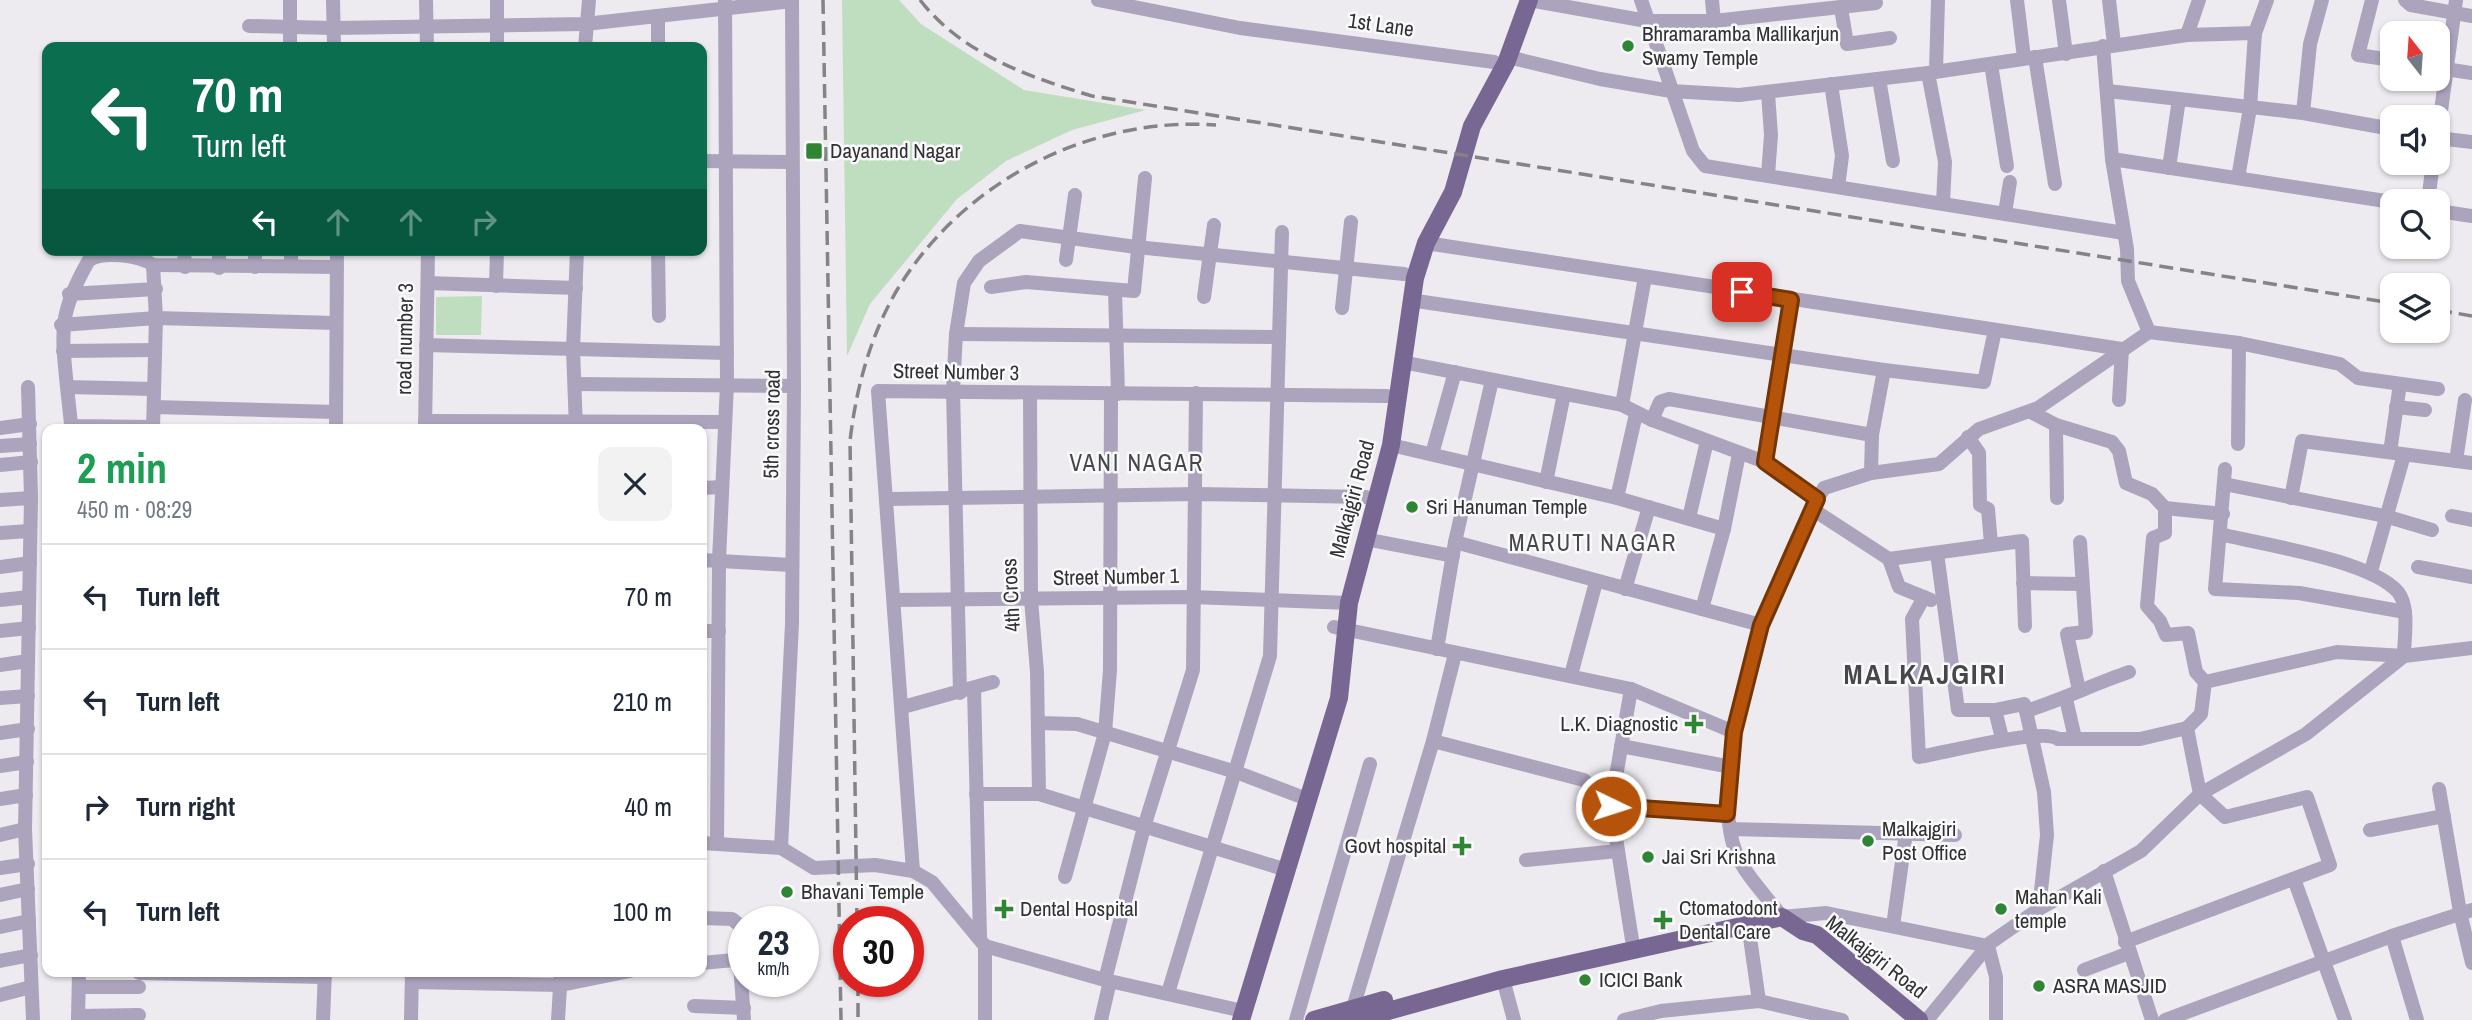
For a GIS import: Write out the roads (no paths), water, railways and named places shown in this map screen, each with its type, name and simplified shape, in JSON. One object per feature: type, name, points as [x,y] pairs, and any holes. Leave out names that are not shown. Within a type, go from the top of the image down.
[{"type":"main road","name":"Malkajgiri Road","points":[[1237,1015],[1277,867],[1294,829],[1299,796],[1327,695],[1343,602],[1387,396],[1404,274],[1442,188],[1462,122],[1501,59],[1517,0]]},
{"type":"main road","name":"Malkajgiri Road","points":[[1343,602],[1365,539],[1391,445],[1410,300],[1426,243],[1453,192],[1472,126],[1529,0]]},
{"type":"main road","name":"Malkajgiri Road","points":[[1237,1015],[1294,829],[1339,698],[1340,627]]},
{"type":"main road","name":"Malkajgiri Road","points":[[1783,917],[1803,931],[1817,935],[1919,1020]]},
{"type":"main road","points":[[1314,1020],[1355,1014],[1783,917]]},
{"type":"main road","name":"Malkajgiri Road","points":[[1803,931],[1809,942],[1841,965],[1904,1020]]},
{"type":"main road","points":[[1355,1014],[1632,940],[1691,936]]},
{"type":"street","points":[[290,0],[290,42]]},
{"type":"street","points":[[333,0],[334,42]]},
{"type":"street","points":[[426,0],[427,42]]},
{"type":"street","points":[[497,0],[497,42]]},
{"type":"street","points":[[585,42],[589,0]]},
{"type":"street","name":"1st Lane","points":[[1098,0],[1240,28],[1501,59],[1671,91],[1720,96],[1768,93],[1879,79],[2187,35],[2255,33]]},
{"type":"street","points":[[1529,0],[1647,21],[1714,21],[1797,6],[1841,8],[1876,3]]},
{"type":"street","points":[[1641,0],[1671,91],[1699,163],[1705,166],[2124,233]]},
{"type":"street","points":[[1712,0],[1714,21]]},
{"type":"street","points":[[1938,0],[1932,72],[1945,162],[1943,203]]},
{"type":"street","points":[[2017,0],[2055,184]]},
{"type":"street","points":[[2059,0],[2066,54]]},
{"type":"street","points":[[2109,0],[2108,90],[2112,159],[2124,233],[2128,281],[2149,332]]},
{"type":"street","points":[[2187,35],[2199,0]]},
{"type":"street","points":[[2238,178],[2250,108],[2255,33],[2267,0]]},
{"type":"street","points":[[2302,113],[2310,44],[2322,0]]},
{"type":"street","points":[[2372,0],[2358,55],[2380,58]]},
{"type":"street","points":[[2405,0],[2411,5],[2455,7],[2472,16]]},
{"type":"street","name":"5th cross road","points":[[248,26],[333,28],[585,24],[725,5],[792,1],[792,624],[781,848]]},
{"type":"street","points":[[717,843],[718,767],[709,700],[719,631],[719,560],[727,384],[725,5]]},
{"type":"street","points":[[2450,31],[2455,7]]},
{"type":"street","points":[[1841,8],[1847,44],[1890,38]]},
{"type":"street","points":[[658,16],[658,42]]},
{"type":"street","points":[[1991,64],[2007,166]]},
{"type":"street","points":[[2450,70],[2472,73]]},
{"type":"street","points":[[1879,79],[1893,161]]},
{"type":"street","points":[[1831,84],[1842,156],[1838,187]]},
{"type":"street","points":[[2108,90],[2302,113],[2380,127]]},
{"type":"street","points":[[1768,93],[1771,135],[1768,175]]},
{"type":"street","points":[[2169,168],[2179,99]]},
{"type":"street","points":[[2450,137],[2472,142]]},
{"type":"street","points":[[2112,159],[2380,200]]},
{"type":"street","points":[[707,161],[792,162]]},
{"type":"street","points":[[991,287],[1026,282],[1133,291],[1145,178]]},
{"type":"street","points":[[2005,213],[2010,182]]},
{"type":"street","points":[[1066,260],[1075,195]]},
{"type":"street","points":[[2450,213],[2472,216]]},
{"type":"street","points":[[1342,309],[1351,222]]},
{"type":"street","points":[[1204,297],[1214,225]]},
{"type":"street","points":[[985,1020],[976,794],[957,600],[953,390],[956,334],[964,283],[979,261],[1020,231],[1136,247],[1346,266],[1404,274]]},
{"type":"street","points":[[1168,993],[1270,656],[1282,232]]},
{"type":"street","points":[[1426,243],[2122,349]]},
{"type":"street","points":[[71,424],[61,325],[69,294],[89,260],[95,256]]},
{"type":"street","points":[[110,256],[149,259],[184,267],[337,267]]},
{"type":"street","points":[[184,256],[184,267]]},
{"type":"street","points":[[219,256],[219,268]]},
{"type":"street","points":[[255,256],[255,267]]},
{"type":"street","points":[[291,256],[291,266]]},
{"type":"street","points":[[335,424],[337,256]]},
{"type":"street","name":"road number 3","points":[[425,424],[428,256]]},
{"type":"street","points":[[496,286],[497,256]]},
{"type":"street","points":[[576,424],[573,349],[577,256]]},
{"type":"street","points":[[658,256],[659,316]]},
{"type":"street","points":[[149,259],[156,289],[153,424]]},
{"type":"street","points":[[1622,405],[1637,334],[1645,277]]},
{"type":"street","points":[[428,284],[576,288]]},
{"type":"street","points":[[69,294],[156,289]]},
{"type":"street","points":[[1065,877],[1105,733],[1110,670],[1110,495],[1117,338],[1115,289]]},
{"type":"street","points":[[1410,300],[1784,356],[1984,382],[1995,330]]},
{"type":"street","points":[[1765,462],[1791,300]]},
{"type":"street","points":[[61,325],[156,318],[335,323]]},
{"type":"street","points":[[1988,946],[1826,913],[1783,917],[1736,855],[1727,814],[1734,732],[1761,625],[1814,504],[1824,488],[1871,473],[1940,464],[1968,437],[1988,425],[2031,412],[2149,332],[2239,342],[2340,364],[2358,378],[2438,389]]},
{"type":"street","points":[[956,334],[1117,338],[1278,337]]},
{"type":"street","points":[[2238,444],[2239,342]]},
{"type":"street","points":[[426,345],[727,353]]},
{"type":"street","points":[[2119,400],[2122,349]]},
{"type":"street","points":[[63,351],[155,351]]},
{"type":"street","points":[[1402,362],[1622,405],[1636,414],[1765,462],[1814,504],[1889,559],[1899,587],[1942,604]]},
{"type":"street","points":[[1871,473],[1872,435],[1884,370]]},
{"type":"street","points":[[1432,454],[1455,372]]},
{"type":"street","points":[[1437,649],[1454,549],[1492,380]]},
{"type":"street","points":[[576,384],[794,386]]},
{"type":"street","points":[[2371,571],[2397,454],[2396,407],[2400,384]]},
{"type":"street","points":[[28,387],[31,498],[25,829],[33,1020]]},
{"type":"street","points":[[67,387],[153,389]]},
{"type":"street","name":"Street Number 3","points":[[913,871],[888,499],[878,391],[1387,396]]},
{"type":"street","points":[[1101,1020],[1107,981],[1144,827],[1193,670],[1196,393]]},
{"type":"street","name":"4th Cross","points":[[1030,394],[1031,599],[1039,794]]},
{"type":"street","points":[[1546,482],[1564,394]]},
{"type":"street","points":[[1652,420],[1660,402],[1669,399],[1872,435]]},
{"type":"street","points":[[2456,461],[2465,400]]},
{"type":"street","points":[[154,407],[336,412]]},
{"type":"street","points":[[2396,407],[2426,410]]},
{"type":"street","points":[[2031,412],[2056,425],[2112,442],[2119,451],[2126,484],[2152,494],[2165,508],[2223,514]]},
{"type":"street","points":[[1617,498],[1636,414]]},
{"type":"street","points":[[626,424],[725,422]]},
{"type":"street","points":[[0,428],[30,424]]},
{"type":"street","points":[[2056,425],[2057,498]]},
{"type":"street","points":[[1968,437],[1979,453],[1980,505],[1988,509],[1991,544]]},
{"type":"street","points":[[1689,518],[1707,441]]},
{"type":"street","points":[[2291,498],[2302,441],[2472,463]]},
{"type":"street","points":[[0,446],[30,444]]},
{"type":"street","points":[[1391,445],[1617,498],[1724,528]]},
{"type":"street","points":[[1702,609],[1724,528],[1739,454]]},
{"type":"street","points":[[0,465],[31,462]]},
{"type":"street","points":[[2405,612],[2299,593],[2215,589],[2225,477],[2291,498],[2385,516],[2432,530]]},
{"type":"street","points":[[707,488],[722,487]]},
{"type":"street","points":[[888,499],[1197,494],[1366,497]]},
{"type":"street","points":[[0,500],[31,498]]},
{"type":"street","points":[[1625,589],[1649,507]]},
{"type":"street","points":[[1924,597],[1912,619],[1919,757],[2002,738],[2031,739],[2048,735],[2058,739],[2140,739],[2187,728],[2202,714],[2205,682],[2196,672],[2188,633],[2166,635],[2160,621],[2147,606],[2153,538],[2165,533],[2165,508]]},
{"type":"street","points":[[2452,516],[2472,520]]},
{"type":"street","points":[[0,533],[29,531]]},
{"type":"street","points":[[2220,534],[2371,571],[2400,594],[2405,612],[2404,656]]},
{"type":"street","points":[[1365,539],[1454,549],[1625,589],[1761,625]]},
{"type":"street","points":[[1889,559],[2022,541],[2025,626]]},
{"type":"street","points":[[2079,690],[2067,634],[2086,632],[2080,542]]},
{"type":"street","points":[[1937,553],[1958,710],[1995,710],[2024,704],[2044,792],[2047,835],[2039,909]]},
{"type":"street","points":[[707,560],[791,565]]},
{"type":"street","points":[[0,567],[30,563]]},
{"type":"street","points":[[2418,568],[2472,577]]},
{"type":"street","points":[[1571,675],[1596,582]]},
{"type":"street","points":[[2023,583],[2082,584]]},
{"type":"street","points":[[0,600],[29,597]]},
{"type":"street","name":"Street Number 1","points":[[895,600],[1192,597],[1343,602]]},
{"type":"street","points":[[1340,627],[1631,690],[1734,732]]},
{"type":"street","points":[[0,631],[29,628]]},
{"type":"street","points":[[707,631],[719,631]]},
{"type":"street","points":[[2205,682],[2337,652],[2404,656],[2472,648]]},
{"type":"street","points":[[1355,1014],[1455,654]]},
{"type":"street","points":[[1927,1020],[1988,946],[2039,909],[2141,851],[2200,794],[2306,734],[2404,656]]},
{"type":"street","points":[[0,665],[28,661]]},
{"type":"street","points":[[2026,711],[2066,699],[2079,690],[2129,672]]},
{"type":"street","points":[[903,708],[993,682]]},
{"type":"street","points":[[1631,690],[1611,806],[1632,940]]},
{"type":"street","points":[[0,698],[28,696]]},
{"type":"street","points":[[2066,699],[2076,738]]},
{"type":"street","points":[[1995,710],[2002,738]]},
{"type":"street","points":[[1038,723],[1077,724],[1168,754],[1236,772],[1299,796]]},
{"type":"street","points":[[2084,970],[2127,948],[2330,865],[2307,797],[2225,817],[2200,794],[2187,728]]},
{"type":"street","points":[[0,733],[28,729]]},
{"type":"street","points":[[1433,741],[1584,780],[1611,806],[1727,814]]},
{"type":"street","points":[[1621,746],[1731,767]]},
{"type":"street","points":[[0,766],[27,762]]},
{"type":"street","points":[[1296,1020],[1370,764]]},
{"type":"street","points":[[707,767],[718,767]]},
{"type":"street","points":[[2439,789],[2466,911],[2472,963]]},
{"type":"street","points":[[976,794],[1039,794],[1277,867]]},
{"type":"street","points":[[0,799],[26,795]]},
{"type":"street","points":[[2370,830],[2444,816]]},
{"type":"street","points":[[0,835],[25,829]]},
{"type":"street","points":[[1730,829],[1955,835]]},
{"type":"street","points":[[1893,926],[1906,833]]},
{"type":"street","points":[[707,843],[781,848],[814,868],[875,865],[913,871],[932,882],[983,941],[1107,981],[1168,993],[1237,1015]]},
{"type":"street","points":[[1526,860],[1618,850]]},
{"type":"street","points":[[0,868],[27,864]]},
{"type":"street","points":[[2104,871],[2152,1020]]},
{"type":"street","points":[[2294,879],[2345,1020]]},
{"type":"street","points":[[0,895],[28,889]]},
{"type":"street","points":[[2165,1020],[2466,911]]},
{"type":"street","points":[[707,918],[728,919]]},
{"type":"street","points":[[0,927],[29,921]]},
{"type":"street","points":[[1748,924],[1759,1001]]},
{"type":"street","points":[[2392,936],[2417,1020]]},
{"type":"street","points":[[1988,946],[1996,977],[1996,1020]]},
{"type":"street","points":[[0,961],[31,955]]},
{"type":"street","points":[[694,1006],[744,1014],[741,965],[734,960],[707,963]]},
{"type":"street","points":[[79,977],[78,1018],[139,1018],[139,977],[79,987]]},
{"type":"street","points":[[323,1020],[325,977]]},
{"type":"street","points":[[411,1020],[412,977],[561,978],[558,1020]]},
{"type":"street","points":[[1503,979],[1514,1020]]},
{"type":"street","points":[[0,995],[32,987]]},
{"type":"street","points":[[1623,1020],[1661,1012],[1695,1015],[1759,1001],[1842,1020]]},
{"type":"railway","points":[[823,0],[841,1020]]},
{"type":"railway","points":[[920,0],[937,19],[976,49],[1021,72],[1092,96],[2380,301]]},
{"type":"railway","points":[[857,906],[850,441],[860,382],[887,308],[924,251],[957,217],[994,188],[1034,163],[1077,145],[1122,132],[1169,125],[1216,125]]},
{"type":"railway","points":[[2450,312],[2472,316]]},
{"type":"railway","points":[[858,997],[858,1020]]},
{"type":"place","name":"Bhramaramba Mallikarjun Swamy Temple","points":[[1628,46]]},
{"type":"place","name":"Dayanand Nagar","points":[[814,151]]},
{"type":"place","name":"Sri Hanuman Temple","points":[[1412,507]]},
{"type":"place","name":"L.K. Diagnostic","points":[[1694,724]]},
{"type":"place","name":"Malkajgiri Post Office","points":[[1868,841]]},
{"type":"place","name":"Govt hospital","points":[[1462,846]]},
{"type":"place","name":"Jai Sri Krishna","points":[[1648,857]]},
{"type":"place","name":"Bhavani Temple","points":[[787,892]]},
{"type":"place","name":"Dental Hospital","points":[[1004,909]]},
{"type":"place","name":"Mahan Kali temple","points":[[2001,909]]},
{"type":"place","name":"Ctomatodont Dental Care","points":[[1663,920]]},
{"type":"place","name":"ICICI Bank","points":[[1585,980]]},
{"type":"place","name":"ASRA MASJID","points":[[2039,986]]},
{"type":"district","name":"VANI NAGAR","points":[[1137,463]]},
{"type":"district","name":"MARUTI NAGAR","points":[[1593,543]]},
{"type":"district","name":"MALKAJGIRI","points":[[1925,674]]}]
